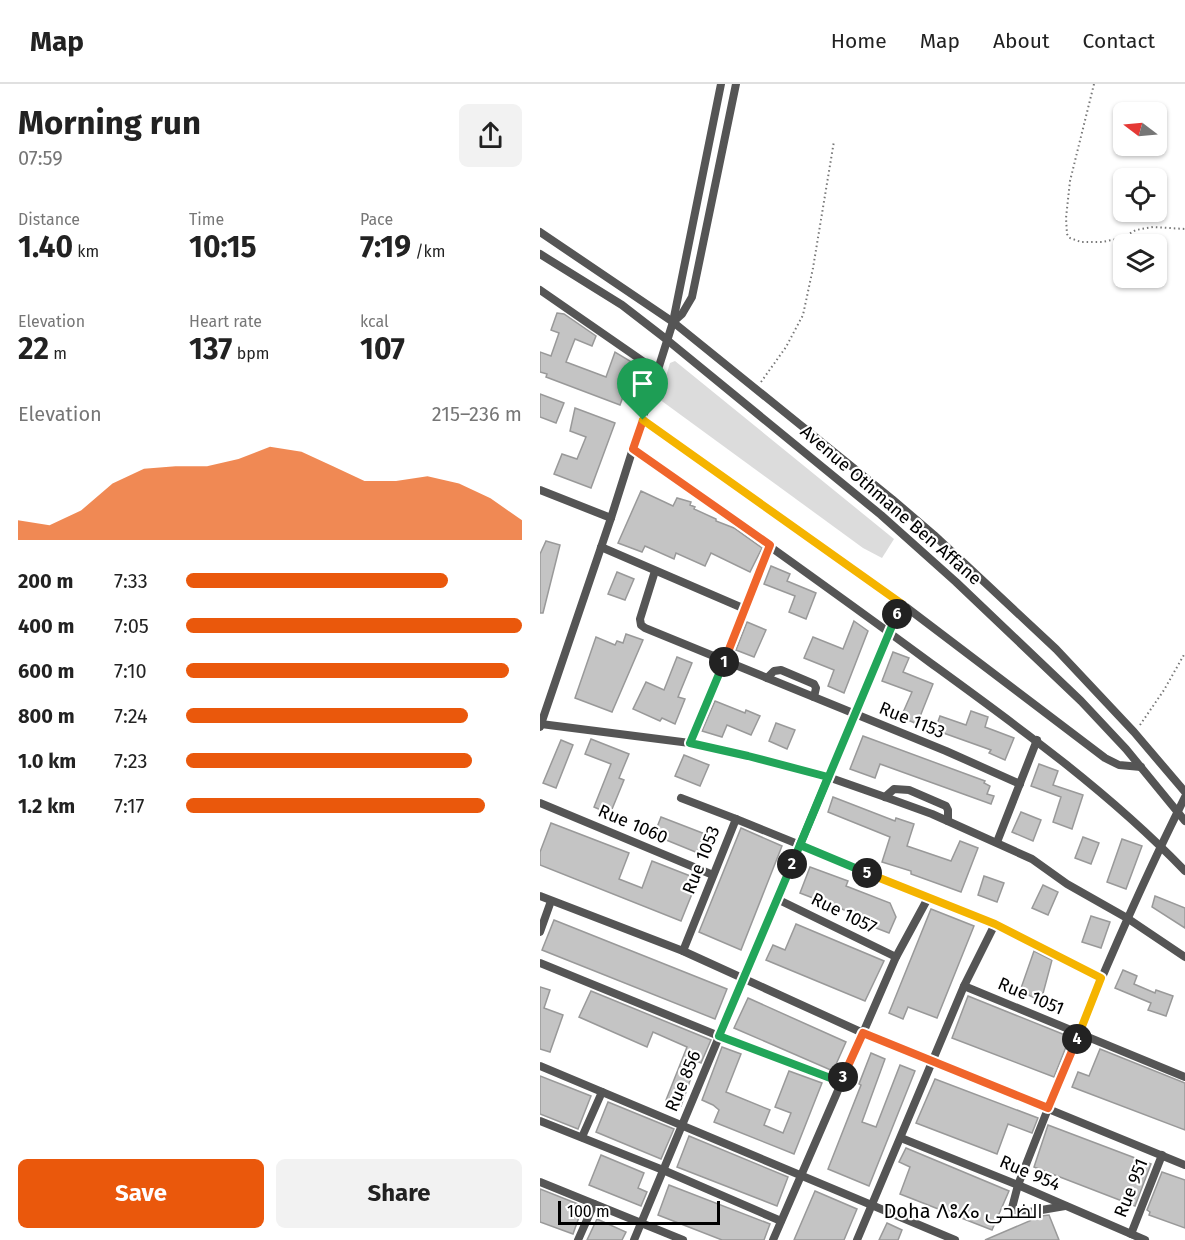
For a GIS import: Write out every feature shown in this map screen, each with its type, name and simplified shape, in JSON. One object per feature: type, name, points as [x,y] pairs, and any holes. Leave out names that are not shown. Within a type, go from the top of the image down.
[{"type":"street","points":[[721,84],[673,322],[611,518],[540,725],[690,743],[828,777],[885,797],[948,821],[1032,859],[1067,884],[1127,918],[1185,957]]},
{"type":"street","points":[[673,322],[686,309],[692,297],[736,84]]},
{"type":"street","name":"Avenue Othmane Ben Affane","points":[[540,232],[673,322],[943,543],[1056,649],[1134,732],[1185,792]]},
{"type":"street","name":"Avenue Othmane Ben Affane","points":[[540,254],[622,305],[666,339],[820,463],[957,582],[1081,701],[1141,767],[1185,821]]},
{"type":"street","points":[[540,290],[657,371]]},
{"type":"street","points":[[643,420],[902,604],[1105,758],[1126,767],[1141,767]]},
{"type":"street","points":[[633,449],[770,545],[1037,740],[1160,845],[1185,871]]},
{"type":"street","points":[[540,489],[611,518]]},
{"type":"street","points":[[690,743],[770,545]]},
{"type":"street","points":[[600,547],[745,609]]},
{"type":"street","name":"Rue 1153","points":[[655,571],[640,619],[641,626],[1020,784]]},
{"type":"street","name":"Rue 856","points":[[634,1240],[902,604]]},
{"type":"street","points":[[997,842],[1037,740]]},
{"type":"street","points":[[885,797],[894,789],[909,790],[946,806],[948,821]]},
{"type":"street","points":[[1065,1206],[1031,1212],[1014,1213],[1012,1211],[1018,1185],[1101,978],[1160,845],[1185,797]]},
{"type":"street","points":[[681,798],[736,819]]},
{"type":"street","name":"Rue 1060","points":[[540,803],[713,875]]},
{"type":"street","name":"Rue 1053","points":[[682,951],[736,819],[995,924],[1101,978]]},
{"type":"street","points":[[540,896],[682,951],[863,1033],[1185,1165]]},
{"type":"street","points":[[773,1240],[896,957],[928,898]]},
{"type":"street","name":"Rue 1057","points":[[777,899],[896,957]]},
{"type":"street","points":[[540,932],[551,901]]},
{"type":"street","points":[[857,1240],[964,986],[995,924]]},
{"type":"street","points":[[540,963],[719,1036],[841,1082]]},
{"type":"street","name":"Rue 1051","points":[[964,986],[1185,1077]]},
{"type":"street","points":[[540,1066],[956,1240]]},
{"type":"street","points":[[582,1137],[602,1092]]},
{"type":"street","points":[[540,1121],[782,1221]]},
{"type":"street","name":"Rue 954","points":[[901,1138],[1145,1240]]},
{"type":"street","name":"Rue 951","points":[[1131,1234],[1162,1155]]},
{"type":"street","points":[[540,1182],[683,1240]]},
{"type":"street","points":[[578,1240],[594,1204]]},
{"type":"path","points":[[1093,84],[1070,181],[1066,218],[1067,234],[1070,238],[1081,242],[1102,242],[1122,238],[1136,230],[1153,227],[1185,229]]},
{"type":"path","points":[[755,389],[786,346],[803,315],[834,141]]},
{"type":"path","points":[[1134,732],[1149,713],[1185,653]]},
{"type":"shaded area","points":[[675,361],[894,539],[882,558],[863,548],[659,399],[670,363]]},
{"type":"building","points":[[557,313],[564,314],[596,336],[592,346],[575,339],[566,362],[606,377],[615,352],[635,364],[620,405],[546,377],[547,374],[540,372],[540,352],[551,356],[559,333],[551,330]]},
{"type":"building","points":[[540,394],[564,403],[556,423],[540,417]]},
{"type":"building","points":[[575,408],[615,423],[591,488],[554,474],[562,454],[577,459],[586,437],[570,431]]},
{"type":"building","points":[[641,491],[673,506],[677,498],[691,502],[690,505],[695,507],[694,509],[734,528],[762,548],[750,572],[711,553],[705,566],[676,553],[674,559],[645,546],[642,552],[618,543]]},
{"type":"building","points":[[546,541],[560,545],[543,613],[540,613],[540,554]]},
{"type":"building","points":[[771,566],[790,574],[787,581],[816,593],[806,619],[789,612],[795,596],[764,584]]},
{"type":"building","points":[[617,572],[634,579],[625,600],[608,594]]},
{"type":"building","points":[[854,621],[868,631],[844,693],[828,686],[834,670],[804,658],[813,637],[843,649]]},
{"type":"building","points":[[747,622],[766,630],[754,657],[736,650]]},
{"type":"building","points":[[626,634],[643,640],[612,712],[575,698],[596,637],[615,645],[617,641],[623,643]]},
{"type":"building","points":[[893,652],[909,658],[903,672],[933,684],[917,724],[901,717],[912,692],[882,681]]},
{"type":"building","points":[[677,657],[692,663],[678,697],[685,699],[675,724],[662,718],[660,721],[633,709],[646,682],[664,690]]},
{"type":"building","points":[[715,701],[745,713],[746,710],[760,716],[751,735],[727,725],[722,737],[702,731]]},
{"type":"building","points":[[971,711],[988,717],[985,727],[1014,738],[1005,760],[989,753],[991,750],[935,730],[940,716],[966,725]]},
{"type":"building","points":[[776,723],[795,730],[787,749],[769,741]]},
{"type":"building","points":[[863,736],[985,781],[984,783],[990,786],[987,794],[994,796],[991,804],[880,764],[875,778],[850,769]]},
{"type":"building","points":[[591,739],[629,754],[619,778],[624,780],[610,814],[594,807],[611,764],[585,754]]},
{"type":"building","points":[[561,740],[573,745],[556,788],[543,783]]},
{"type":"building","points":[[684,755],[709,765],[700,786],[675,776]]},
{"type":"building","points":[[1039,764],[1058,771],[1053,785],[1083,795],[1072,829],[1053,822],[1061,797],[1031,786]]},
{"type":"building","points":[[833,797],[895,821],[896,818],[914,824],[907,846],[951,861],[960,841],[978,848],[961,892],[911,874],[911,871],[882,862],[890,837],[828,812]]},
{"type":"building","points":[[1021,812],[1041,820],[1033,841],[1012,832]]},
{"type":"building","points":[[661,817],[705,834],[698,853],[654,835]]},
{"type":"building","points":[[551,823],[629,853],[619,879],[642,888],[652,861],[698,879],[681,921],[540,865],[540,852]]},
{"type":"building","points":[[741,828],[782,846],[741,950],[699,932]]},
{"type":"building","points":[[1083,837],[1099,843],[1091,864],[1075,858]]},
{"type":"building","points":[[1122,839],[1142,846],[1126,889],[1107,882]]},
{"type":"building","points":[[810,867],[848,881],[846,886],[890,903],[896,917],[889,933],[871,926],[873,921],[800,893]]},
{"type":"building","points":[[984,876],[1004,883],[997,902],[978,895]]},
{"type":"building","points":[[1043,885],[1058,892],[1048,915],[1032,908]]},
{"type":"building","points":[[1155,896],[1185,908],[1185,928],[1152,907]]},
{"type":"building","points":[[931,909],[974,926],[937,1018],[908,1007],[903,1019],[889,1013]]},
{"type":"building","points":[[1091,916],[1110,922],[1101,948],[1082,942]]},
{"type":"building","points":[[554,920],[727,989],[715,1019],[542,950]]},
{"type":"building","points":[[796,924],[884,961],[865,1001],[766,960],[773,945],[785,950]]},
{"type":"building","points":[[1034,951],[1052,960],[1041,1001],[1020,991]]},
{"type":"building","points":[[1123,970],[1137,976],[1134,984],[1155,993],[1156,990],[1173,996],[1166,1016],[1148,1010],[1151,1003],[1115,988]]},
{"type":"building","points":[[540,987],[550,990],[544,1008],[563,1015],[550,1052],[540,1049]]},
{"type":"building","points":[[591,991],[711,1040],[701,1063],[697,1061],[681,1106],[666,1100],[687,1047],[653,1032],[647,1047],[579,1017]]},
{"type":"building","points":[[968,996],[1070,1037],[1054,1077],[952,1038]]},
{"type":"building","points":[[748,998],[846,1042],[833,1071],[734,1028]]},
{"type":"building","points":[[722,1047],[741,1054],[726,1092],[770,1110],[764,1125],[783,1133],[791,1113],[775,1107],[789,1071],[822,1083],[794,1154],[714,1122],[719,1110],[702,1100]]},
{"type":"building","points":[[1100,1049],[1185,1083],[1185,1130],[1072,1087],[1078,1072],[1089,1076]]},
{"type":"building","points":[[871,1053],[885,1059],[862,1122],[876,1127],[900,1065],[915,1071],[869,1186],[828,1169]]},
{"type":"building","points":[[540,1076],[591,1096],[578,1129],[540,1114]]},
{"type":"building","points":[[935,1079],[1038,1118],[1032,1133],[1008,1124],[997,1154],[916,1123]]},
{"type":"building","points":[[608,1102],[674,1129],[661,1159],[596,1132]]},
{"type":"building","points":[[1048,1125],[1151,1164],[1135,1206],[1034,1167]]},
{"type":"building","points":[[689,1136],[788,1177],[777,1206],[677,1167]]},
{"type":"building","points":[[906,1148],[1009,1191],[992,1230],[900,1194],[910,1167],[899,1162]]},
{"type":"building","points":[[601,1155],[644,1173],[638,1188],[647,1192],[641,1206],[589,1185]]},
{"type":"building","points":[[1162,1172],[1185,1180],[1185,1228],[1149,1215],[1150,1212],[1147,1210]]},
{"type":"building","points":[[669,1185],[770,1224],[764,1240],[722,1240],[658,1215]]},
{"type":"building","points":[[540,1189],[583,1206],[573,1234],[540,1222]]},
{"type":"building","points":[[815,1191],[857,1209],[844,1240],[794,1240]]},
{"type":"building","points":[[1049,1215],[1059,1240],[985,1240],[1041,1216]]},
{"type":"building","points":[[597,1219],[626,1232],[622,1240],[587,1240]]},
{"type":"building","points":[[887,1223],[902,1230],[898,1240],[879,1240]]},
{"type":"district","name":"Doha ⴷⵓⵃⴰ الضحى","points":[[963,1211]]},
{"type":"route","points":[[643,420],[902,604],[800,845],[995,924],[1101,978],[1048,1108],[863,1033],[841,1082],[719,1036],[828,777],[690,743],[770,545],[633,449],[643,420]]}]
